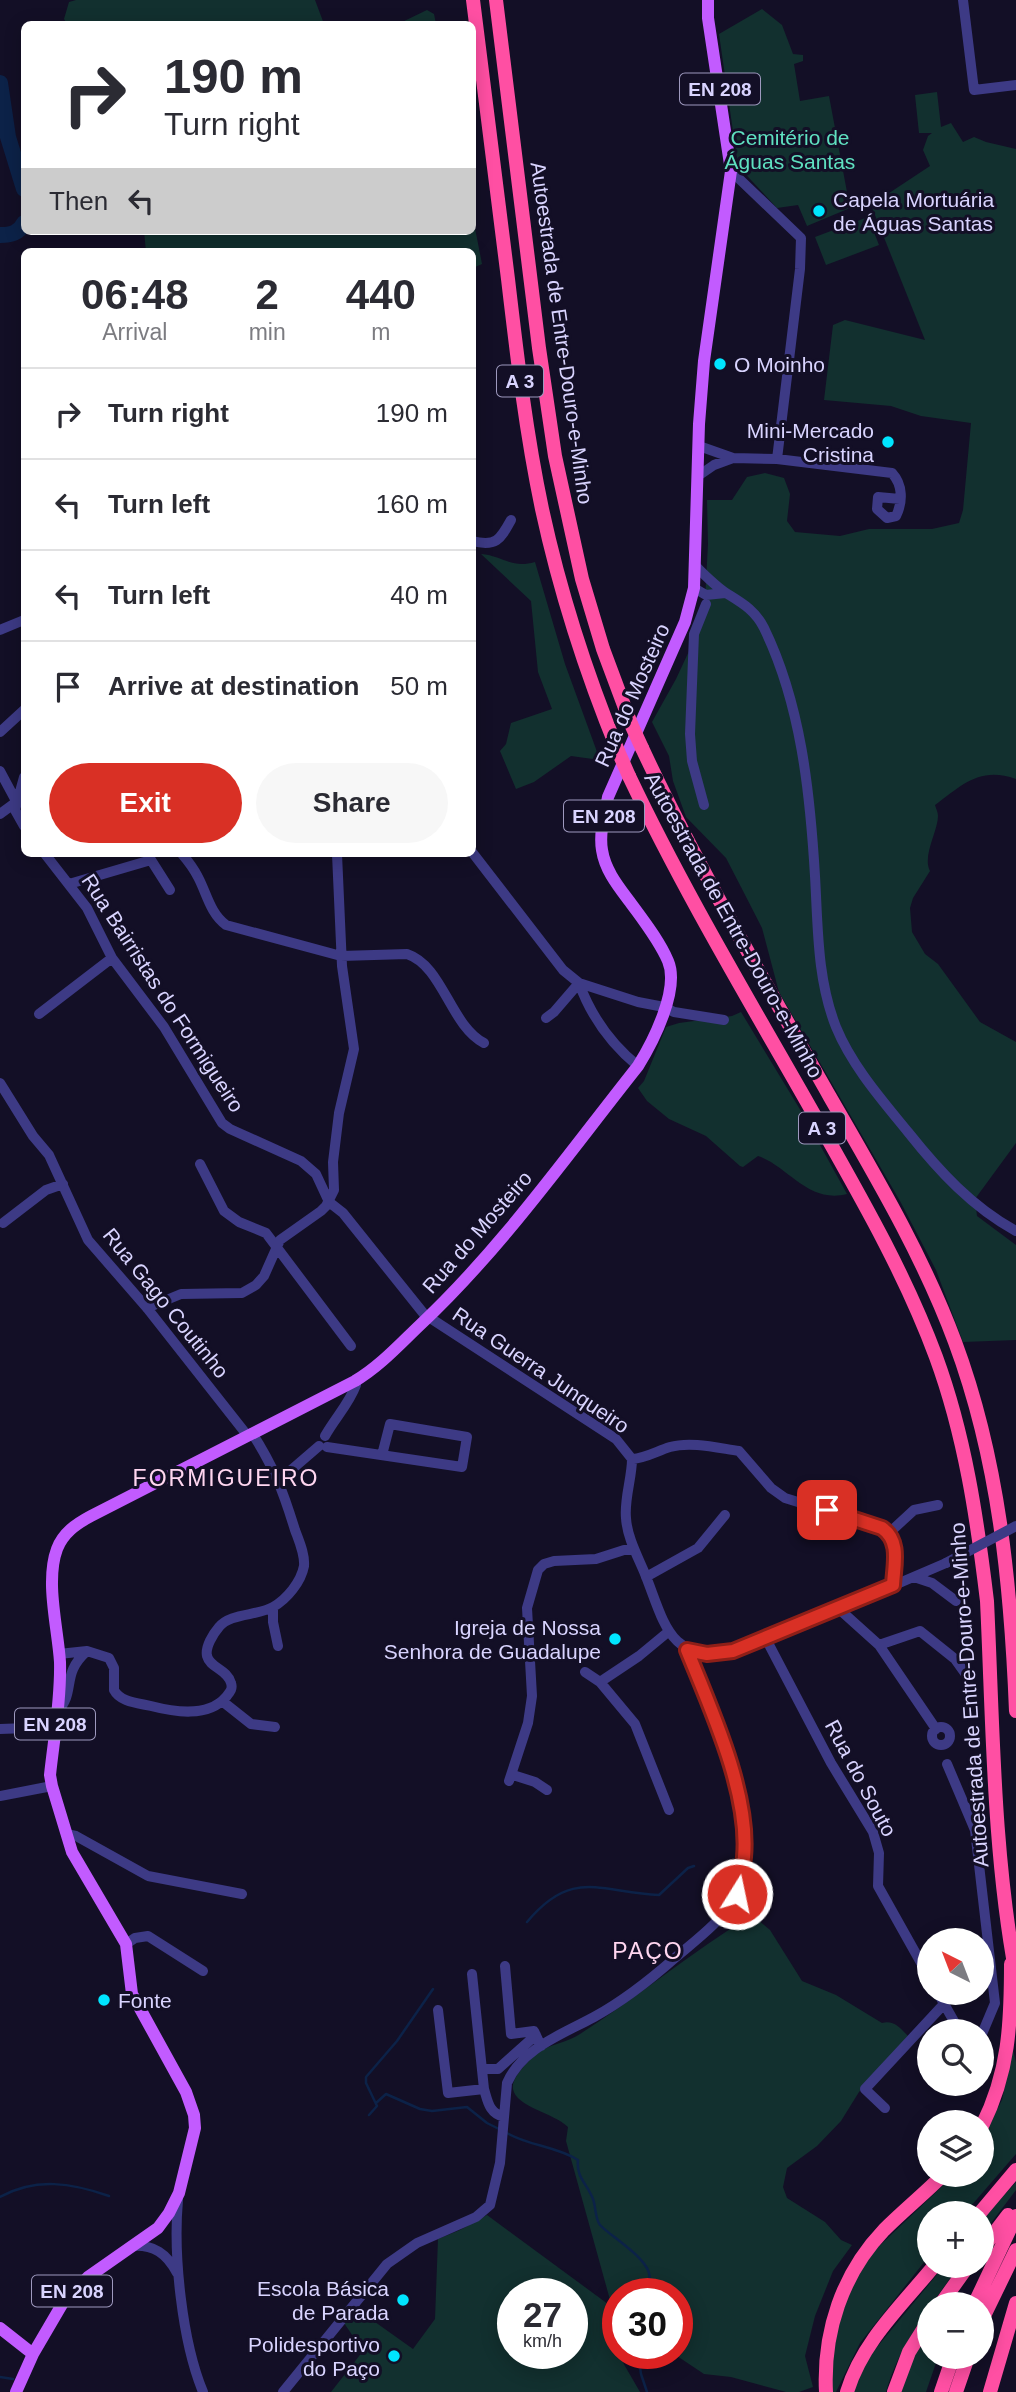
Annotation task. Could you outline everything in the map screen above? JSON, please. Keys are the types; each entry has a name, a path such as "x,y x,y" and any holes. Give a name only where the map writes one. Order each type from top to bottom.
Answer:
{"highway":[{"name":"Autoestrada de Entre-Douro-e-Minho","path":"473,0 476,21"},
{"name":"Autoestrada de Entre-Douro-e-Minho","path":"496,0 537,336 555,456 586,591 609,667 631,724 674,816 716,896 903,1226 955,1342 977,1411 994,1482 1004,1552 1016,1711"},
{"name":"Autoestrada de Entre-Douro-e-Minho","path":"476,24 517,354 535,473 566,603 598,701 629,776 693,901 886,1244 927,1332 963,1444 974,1497 984,1574 1001,1856 1016,1975"},
{"path":"989,2110 997,2092 1009,2035 1011,1946"},
{"path":"990,2201 1016,2170"},
{"path":"826,2392 826,2362 831,2327 850,2276 883,2231 930,2187"},
{"path":"994,2234 1016,2206"},
{"path":"980,2292 1016,2216"},
{"path":"994,2295 1016,2250"},
{"path":"847,2392 855,2371 874,2338 924,2278"},
{"path":"990,2392 1016,2303"},
{"path":"894,2392 909,2352 917,2339"},
{"path":"941,2392 949,2369"},
{"path":"956,2392 964,2369"}],"main road":[{"name":"Rua do Mosteiro","path":"337,1391 375,1367 429,1317 494,1249 638,1066 653,1042 664,1007 670,984 668,962 648,926 612,877 602,851 602,827 608,797 685,622 694,588 704,361 732,171 708,18 708,0"},
{"name":"EN 208","path":"16,2392 33,2354 64,2301 88,2277 158,2228 174,2205 195,2128 194,2115 186,2092 132,1994 126,1944 78,1864 52,1786 50,1775 59,1654 53,1565 57,1550 74,1526 91,1516 337,1391"},
{"path":"0,2328 33,2354"}],"street":[{"path":"963,0 974,90 1016,85"},
{"path":"732,171 799,235 802,252 777,459"},
{"path":"699,446 733,458 777,459 892,473 900,485 900,499"},
{"path":"698,477 714,465 733,458"},
{"path":"476,542 486,544 496,541 511,520"},
{"path":"695,565 722,590 744,603 763,627 780,667 805,768 821,976 836,1026 855,1062 932,1162 987,1213 1016,1231"},
{"path":"694,588 706,595 722,590"},
{"path":"685,622 722,590"},
{"path":"704,805 692,761 690,734 694,634 706,604"},
{"path":"0,630 21,621"},
{"path":"0,732 21,713"},
{"path":"0,771 20,800 18,817 21,822"},
{"path":"0,814 20,800"},
{"name":"Rua Bairristas do Formigueiro","path":"47,857 87,908 112,958 164,1027 222,1123 301,1161 316,1174 329,1202 343,1213 429,1317"},
{"path":"184,857 198,876 211,906 226,925 341,956 407,954 416,957 424,963 477,1040 484,1043"},
{"path":"147,1308 181,1294 242,1293 249,1290 264,1276 276,1246 285,1236 321,1211 329,1202 334,1190 333,1162 341,1103 354,1049 341,956 337,857"},
{"path":"476,857 563,970 579,983 674,1012 724,1020"},
{"path":"69,884 151,860 170,890"},
{"path":"39,1014 112,958"},
{"path":"546,1018 579,983"},
{"path":"579,983 585,1001 602,1028 621,1052 638,1066"},
{"name":"Rua Gago Coutinho","path":"0,1083 33,1136 49,1155 88,1240 249,1434 281,1483 304,1564 292,1590 274,1607"},
{"path":"200,1164 225,1211 239,1222 266,1233 351,1346"},
{"path":"2,1223 46,1190 63,1184"},
{"name":"Rua Guerra Junqueiro","path":"429,1317 616,1439 632,1459 626,1517 634,1550 668,1632 687,1650"},
{"path":"281,1483 290,1471 330,1442 325,1436 332,1422 351,1400 355,1381"},
{"path":"337,1391 341,1412"},
{"path":"323,1447 462,1467 467,1437 390,1424 382,1455"},
{"path":"632,1459 686,1445 739,1451 771,1488 785,1497 882,1528 889,1533 894,1542 893,1585"},
{"path":"889,1533 914,1510 938,1505"},
{"path":"646,1577 698,1548 725,1515"},
{"path":"283,2392 387,2264 417,2243 476,2217 491,2204 500,2163 507,2083 512,2071 522,2060 541,2046 624,2001 714,1923 737,1894 744,1856 743,1817 738,1789 687,1650 719,1654 733,1651 946,1563 1016,1525"},
{"path":"547,1790 535,1783 511,1778 528,1723 532,1696 527,1608 538,1570 544,1564 596,1559 624,1550 634,1550"},
{"path":"914,1577 932,1584 956,1601"},
{"path":"59,1654 87,1651 110,1658 114,1668 114,1689 122,1699 183,1712 200,1710 222,1701 232,1688 226,1672 209,1660 207,1655 210,1641 224,1622 274,1607 273,1622 278,1646"},
{"path":"839,1609 879,1645 936,1729"},
{"path":"879,1645 920,1631 948,1653 965,1673"},
{"path":"600,1682 639,1656 668,1632"},
{"name":"Rua do Souto","path":"765,1637 831,1763 873,1832 879,1853 878,1886 917,1956"},
{"path":"56,1713 66,1703 72,1669 87,1651"},
{"path":"585,1672 600,1682 635,1724 669,1810"},
{"path":"222,1701 251,1724 275,1727"},
{"path":"0,1729 55,1727"},
{"path":"947,1764 975,1830 995,2003 988,2019"},
{"path":"0,1797 52,1786"},
{"path":"66,1834 76,1836 148,1875 242,1894"},
{"path":"126,1944 135,1938 148,1937 203,1971"},
{"path":"505,1966 511,2034 534,2031 541,2046"},
{"path":"472,1974 484,2088 488,2106 504,2121"},
{"path":"886,2108 865,2089 942,2006"},
{"path":"438,2010 448,2094 484,2088"},
{"path":"482,2069 498,2069 536,2035"},
{"path":"178,2193 179,2277 191,2354 203,2392"},
{"path":"158,2228 166,2232 177,2246"},
{"path":"131,2246 148,2246 159,2251 168,2258 179,2277"}],"green space":[{"path":"315,0 323,21 65,21 69,2"},
{"name":"Cemitério de Águas Santas","path":"762,9 782,25 793,54 803,55 803,61 794,64 800,101 829,96 850,208 807,226 798,205 777,208 738,166 719,34"},
{"path":"427,10 434,14 435,21 404,21"},
{"path":"937,92 941,127 951,123 963,142 974,137 1016,149 1016,779 982,776 963,785 935,805 938,816 929,851 930,871 913,898 910,908 912,932 925,954 938,964 980,1022 1016,1042 1016,1143 975,1199 977,1216 1016,1245 1016,1340 963,1342 936,1270 900,1201 779,992 762,928 726,858 686,817 673,781 669,756 652,722 704,619 708,544 707,500 732,500 747,477 765,473 784,478 790,494 787,521 795,532 840,536 869,529 932,529 959,523 963,510 971,423 921,416 891,406 824,400 833,325 845,320 925,340 871,205 930,166 923,150 928,136 932,133 919,133 915,95"},
{"path":"868,217 879,245 826,265 815,237"},
{"path":"476,233 482,264 476,267 476,248 146,248 144,235"},
{"path":"481,554 513,563 535,562 565,664 600,760 571,756 534,782 516,789 500,751 506,744 511,723 552,709 538,672 531,601"},
{"path":"741,1012 847,1194 821,1194 758,1156 743,1167 740,1166 706,1136 669,1119 647,1101 638,1088 644,1081 666,1027 732,1016"},
{"path":"752,1915 770,1930 802,1981 836,1995 882,2023 893,2024 908,2036 859,2092 841,2121 817,2146 787,2168 783,2187 787,2198 825,2222 841,2240 852,2245 833,2271 815,2316 805,2356 813,2387 799,2392 786,2392 731,2377 704,2374 693,2367 693,2278 604,2278 566,2141 568,2127 521,2101 513,2089 515,2079 536,2054 580,2034"},
{"path":"1013,2050 1016,2062 1016,2154 994,2179 994,2116 1002,2100"},
{"path":"1016,2182 1016,2190 994,2219 994,2207"},
{"path":"941,2187 987,2187 975,2201 927,2201"},
{"path":"917,2210 917,2271 860,2343 836,2392 832,2392 832,2348 841,2310 857,2276 873,2252"},
{"path":"487,2215 573,2278 497,2278 497,2369 588,2369 588,2289 602,2300 602,2369 627,2369 640,2392 331,2392 363,2351 345,2321 352,2323 361,2312 413,2349 435,2319 438,2239"},
{"path":"934,2278 950,2278 941,2292 923,2292"},
{"path":"917,2299 917,2327 899,2357 886,2392 853,2392 868,2358"},
{"path":"917,2350 917,2369 934,2369 926,2392 900,2392"}],"waterway":[{"path":"0,83 8,137 21,179"},
{"path":"0,235 14,233 21,228"},
{"path":"527,1922 543,1905 573,1889 603,1888 659,1895 688,1868 694,1866"},
{"path":"369,2115 377,2106 366,2083 366,2077 397,2041 433,1989"},
{"path":"376,2103 386,2094 420,2109 432,2111 467,2107 501,2130"},
{"path":"507,2133 578,2160 580,2176 591,2193 598,2222 639,2258 649,2273 649,2278"},
{"path":"0,2197 41,2184 68,2185 109,2196"},
{"path":"640,2369 647,2392"},
{"path":"0,2377 13,2379"}],"place":[{"name":"Capela Mortuária de Águas Santas","path":"819,211"},
{"name":"O Moinho","path":"720,364"},
{"name":"Mini-Mercado Cristina","path":"888,442"},
{"name":"Igreja de Nossa Senhora de Guadalupe","path":"615,1639"},
{"name":"Fonte","path":"104,2000"},
{"name":"Escola Básica de Parada","path":"403,2300"},
{"name":"Polidesportivo do Paço","path":"394,2356"}],"district":[{"name":"FORMIGUEIRO","path":"226,1478"},
{"name":"PAÇO","path":"648,1951"}],"route":[{"path":"737,1894 744,1856 743,1817 738,1789 687,1650 707,1654 733,1651 893,1585 892,1536 882,1528 827,1510"}]}
